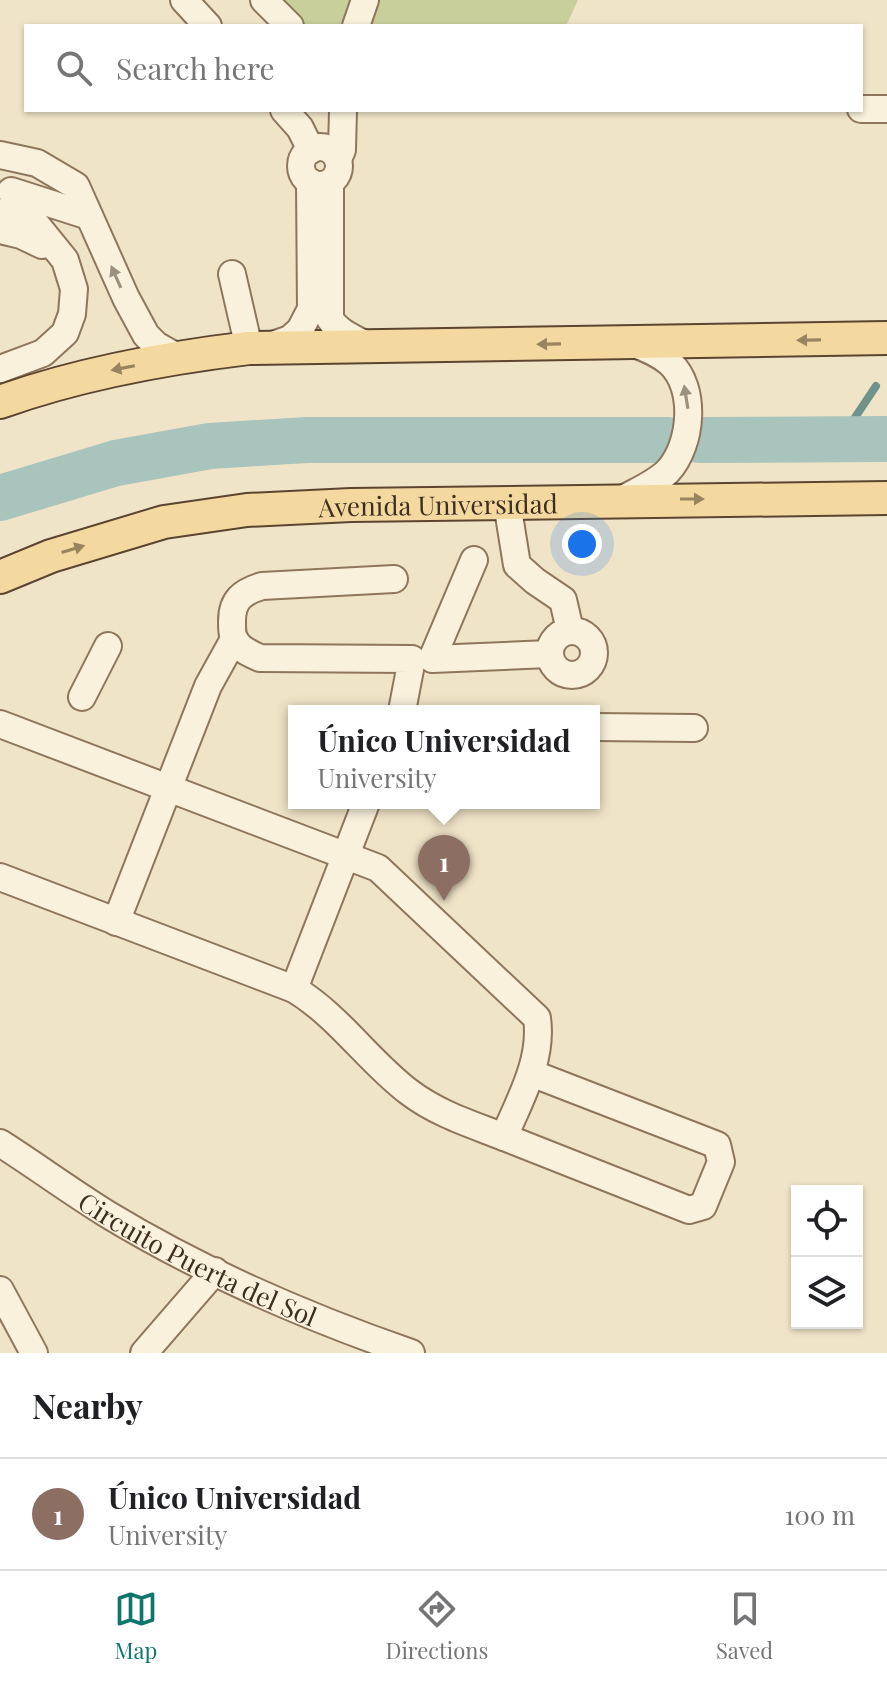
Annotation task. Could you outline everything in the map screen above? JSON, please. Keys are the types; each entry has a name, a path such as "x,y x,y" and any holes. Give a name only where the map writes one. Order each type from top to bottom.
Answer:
{"main road":[{"path":"0,402 74,378 179,358 256,348 887,338"},
{"name":"Avenida Universidad","path":"0,577 51,556 164,522 247,510 351,505 887,498"}],"street":[{"path":"184,0 206,24"},
{"path":"264,0 288,24"},
{"path":"357,24 365,0"},
{"path":"863,109 887,109"},
{"path":"232,274 256,348 290,339 300,330 311,309 326,175 332,151 321,147 311,150 300,128 286,112"},
{"path":"343,112 342,150 326,175 330,319 335,327 371,347"},
{"path":"0,369 43,353 65,333 72,314 74,289 65,260 38,242 6,191 47,184 72,198 89,216 146,335 156,345 179,358"},
{"path":"621,500 670,470 687,430 688,405 683,382 672,365 654,352 632,343"},
{"path":"507,503 509,531 517,565 563,600 570,630"},
{"path":"474,560 432,659 549,654"},
{"path":"116,922 208,686 234,639 233,609 237,598 248,590 262,586 394,579"},
{"path":"570,630 579,631 592,643 593,660 582,673 564,674 551,663 549,654 554,638 570,630"},
{"path":"234,639 245,652 260,658 412,659 409,705"},
{"path":"82,697 108,646"},
{"path":"0,724 378,868 537,1018 539,1046 504,1137"},
{"path":"600,727 694,728"},
{"path":"294,989 364,809"},
{"path":"0,877 294,989 313,1001 407,1090 436,1110 689,1210 703,1206 721,1162 717,1145 531,1073"},
{"name":"Circuito Puerta del Sol","path":"0,1143 107,1214 215,1271 319,1318 409,1353"},
{"path":"144,1353 215,1271"},
{"path":"0,1290 34,1353"}],"green space":[{"path":"261,0 578,0 567,24 273,24"}],"waterway":[{"path":"840,440 876,386"},
{"path":"699,440 887,439"},
{"path":"0,498 116,463 210,446 307,440 668,440"}],"place":[{"name":"Único Universidad","path":"444,901"}]}
